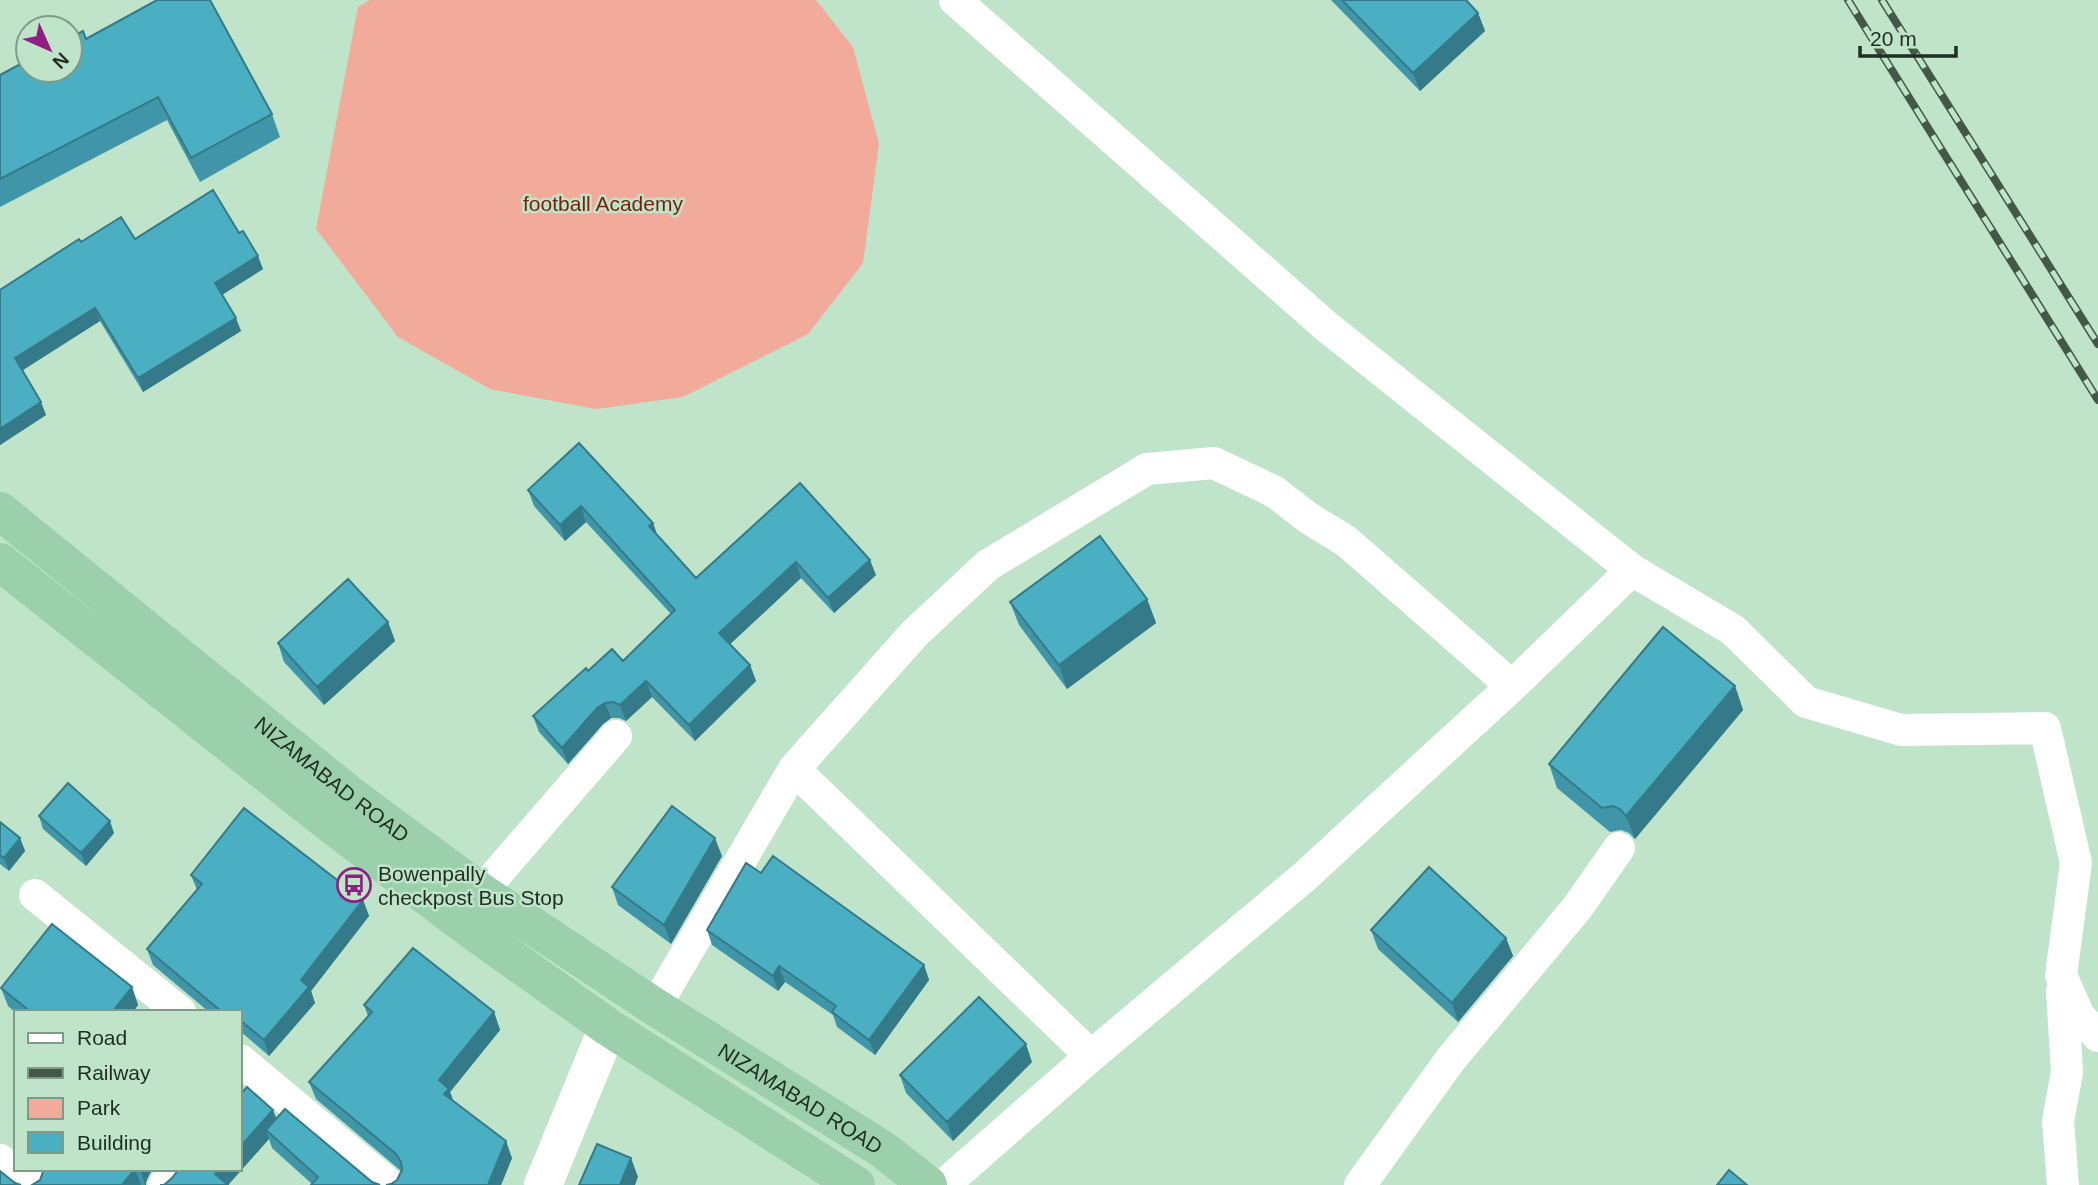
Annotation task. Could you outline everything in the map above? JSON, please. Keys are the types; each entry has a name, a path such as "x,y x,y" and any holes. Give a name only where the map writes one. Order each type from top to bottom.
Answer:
{"highway":[{"name":"NIZAMABAD ROAD","path":"0,511 350,795 481,892 655,1007 882,1149 928,1185"},
{"name":"NIZAMABAD ROAD","path":"0,562 332,825 608,1027 856,1185"}],"street":[{"path":"955,0 1327,327 1632,570 1733,630 1806,702 1900,730 2045,728 2076,863 2061,975 2067,1072 2058,1121 2063,1185"},
{"path":"655,1007 794,769 915,633 988,565 1147,469 1214,463 1275,492 1307,517 1346,541 1511,686"},
{"path":"944,1185 1091,1056 1304,877 1632,570"},
{"path":"481,892 616,736"},
{"path":"794,769 1091,1056"},
{"path":"1360,1185 1451,1059 1577,908 1619,848"},
{"path":"35,895 178,1010"},
{"path":"2061,975 2079,1016 2098,1036"},
{"path":"543,1185 608,1027"},
{"path":"244,1073 390,1185"},
{"path":"0,1160 14,1171"},
{"path":"14,1171 32,1185"}],"green space":[{"name":"football Academy","path":"370,0 816,0 853,47 879,144 863,263 808,334 683,397 596,409 490,389 398,337 316,229 358,7"}],"building":[{"path":"157,0 210,0 272,114 191,158 158,97 0,179 0,75 14,68 14,84 84,84 84,34 86,39"},
{"path":"1342,0 1466,0 1478,13 1413,73"},
{"path":"213,190 239,233 243,231 258,256 215,283 236,318 138,378 95,308 15,358 41,402 0,429 0,290 79,239 81,242 121,217 135,239"},
{"path":"579,443 653,523 649,526 696,578 800,483 870,560 828,598 796,562 719,633 750,665 689,725 646,681 620,705 605,703 597,708 562,748 533,716 586,668 588,671 612,649 623,661 675,610 581,506 560,525 528,490"},
{"path":"1100,536 1147,599 1059,665 1010,602"},
{"path":"348,579 388,622 317,687 278,643"},
{"path":"1663,627 1735,686 1626,816 1613,806 1602,808 1549,764"},
{"path":"68,783 110,821 81,853 39,816"},
{"path":"672,806 715,838 664,925 612,887"},
{"path":"244,808 363,900 301,980 309,987 264,1040 242,1022 242,1010 220,1010 147,949 202,884 191,875"},
{"path":"0,822 20,838 4,858 0,855"},
{"path":"773,856 924,965 869,1040 832,1012 836,1006 779,966 773,976 707,930 746,863 761,873"},
{"path":"1429,867 1506,938 1452,1003 1371,930"},
{"path":"52,924 132,987 114,1010 28,1010 1,988"},
{"path":"413,948 494,1012 439,1080 449,1089 444,1094 506,1141 488,1185 386,1185 397,1180 402,1170 396,1154 309,1082 372,1012 364,1005"},
{"path":"979,997 1026,1044 947,1122 900,1075"},
{"path":"247,1087 273,1110 242,1145 242,1093"},
{"path":"285,1109 372,1182 380,1185 311,1185 318,1177 266,1130"},
{"path":"597,1144 631,1158 620,1185 579,1185"},
{"path":"1729,1170 1747,1185 1717,1185"},
{"path":"0,1171 15,1183 21,1185 0,1185"},
{"path":"43,1171 133,1171 122,1185 32,1185 40,1180"},
{"path":"177,1171 218,1171 215,1174 228,1185 164,1185"}],"railway":[{"path":"1848,0 2098,400"},
{"path":"1882,0 2098,344"}],"place":[{"name":"Bowenpally checkpost Bus Stop","path":"354,885"}]}
